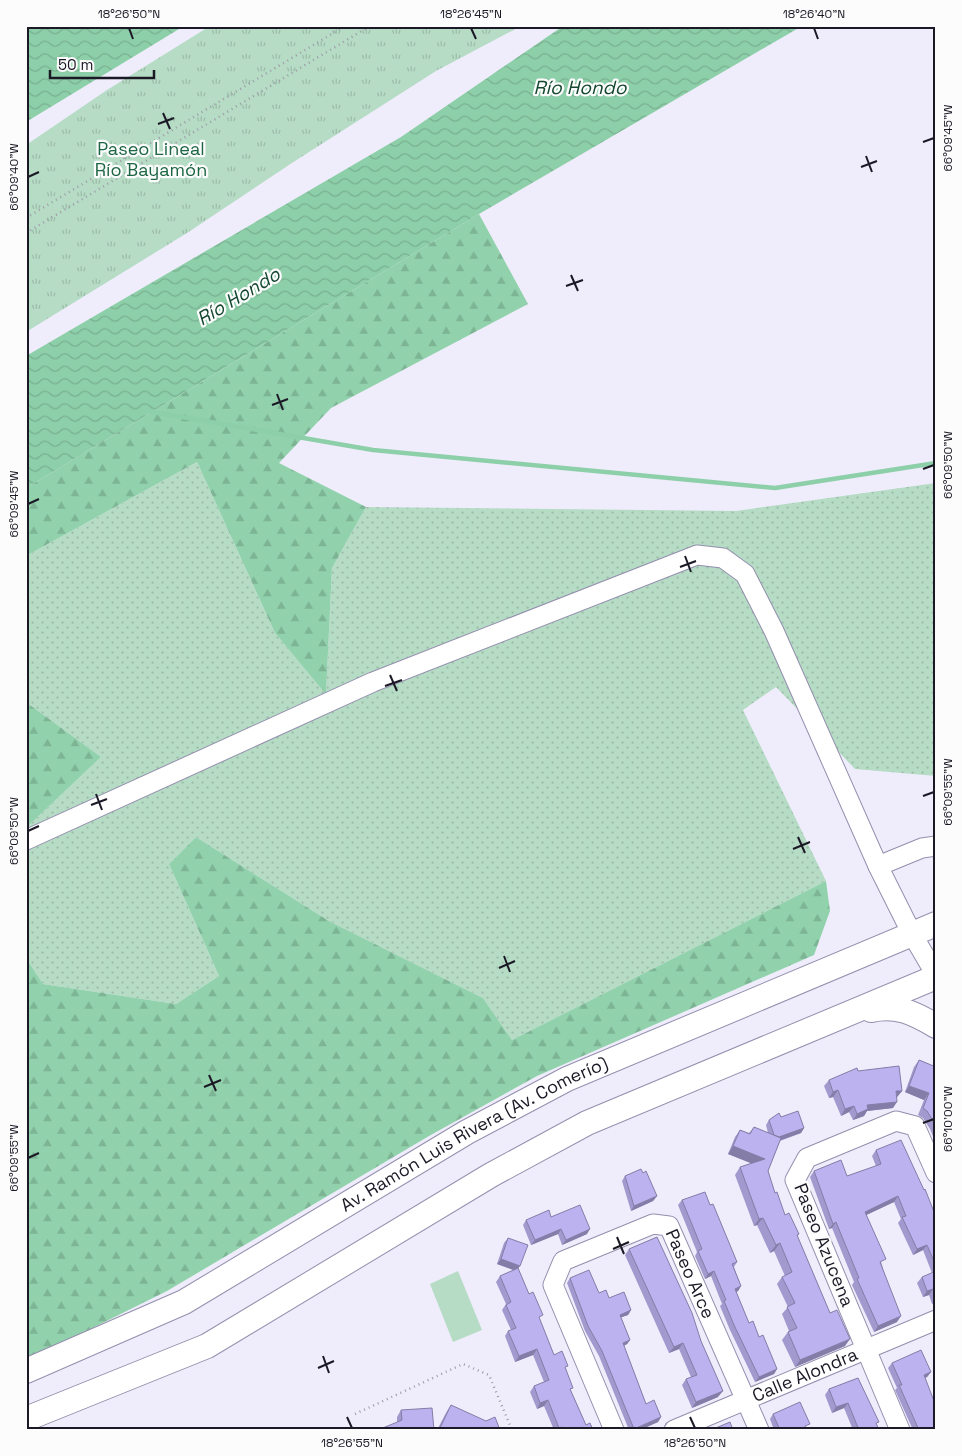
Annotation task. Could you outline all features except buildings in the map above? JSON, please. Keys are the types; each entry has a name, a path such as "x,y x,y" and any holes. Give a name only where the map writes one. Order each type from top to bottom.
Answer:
{"main road":[{"name":"Av. Ramón Luis Rivera (Av. Comerío)","path":"26,1371 184,1302 467,1132 567,1078 936,924"},
{"path":"26,1419 207,1346 491,1175 588,1123 936,976"},
{"path":"840,1017 885,1007 915,1014 936,1026"}],"street":[{"path":"26,840 373,682 697,555 723,558 746,574 774,631 878,866 912,934 936,976"},
{"path":"878,866 922,848 936,846"},
{"name":"Paseo Azucena","path":"866,1350 795,1180 807,1158 896,1121 916,1126 936,1173"},
{"name":"Paseo Arce","path":"614,1430 553,1284 563,1261 653,1224 669,1226 746,1400"},
{"name":"Calle Alondra","path":"674,1430 936,1320"},
{"path":"866,1350 900,1430"},
{"path":"746,1400 759,1430"}],"path":[{"path":"26,218 345,26"},
{"path":"26,233 370,26"},
{"path":"355,1414 464,1364 489,1375 512,1430"}],"green space":[{"name":"Paseo Lineal Río Bayamón","path":"210,26 521,26 436,71 187,233 26,332 26,145 107,90"},
{"path":"479,214 528,304 331,408 279,463 366,507 332,568 326,694 275,633 197,462 26,556 26,488"},
{"path":"197,462 275,633 326,693 332,568 366,507 736,511 936,483 936,776 855,769 776,687 743,710 826,881 512,1040 483,998 329,921 196,837 169,864 219,976 176,1004 43,984 26,958 26,828 101,757 26,702 26,556"},
{"path":"26,702 101,757 26,828"},
{"path":"196,837 329,921 483,998 512,1040 826,881 830,911 814,955 537,1076 429,1136 167,1291 26,1361 26,958 43,984 176,1004 219,976 169,864"},
{"path":"458,1271 482,1330 453,1342 430,1284"}],"water":[{"path":"26,26 184,26 26,122"},
{"name":"Río Hondo","path":"563,26 802,26 479,214 26,488 26,356 401,137"}],"waterway":[{"path":"147,411 373,450 775,488 936,463"}]}
